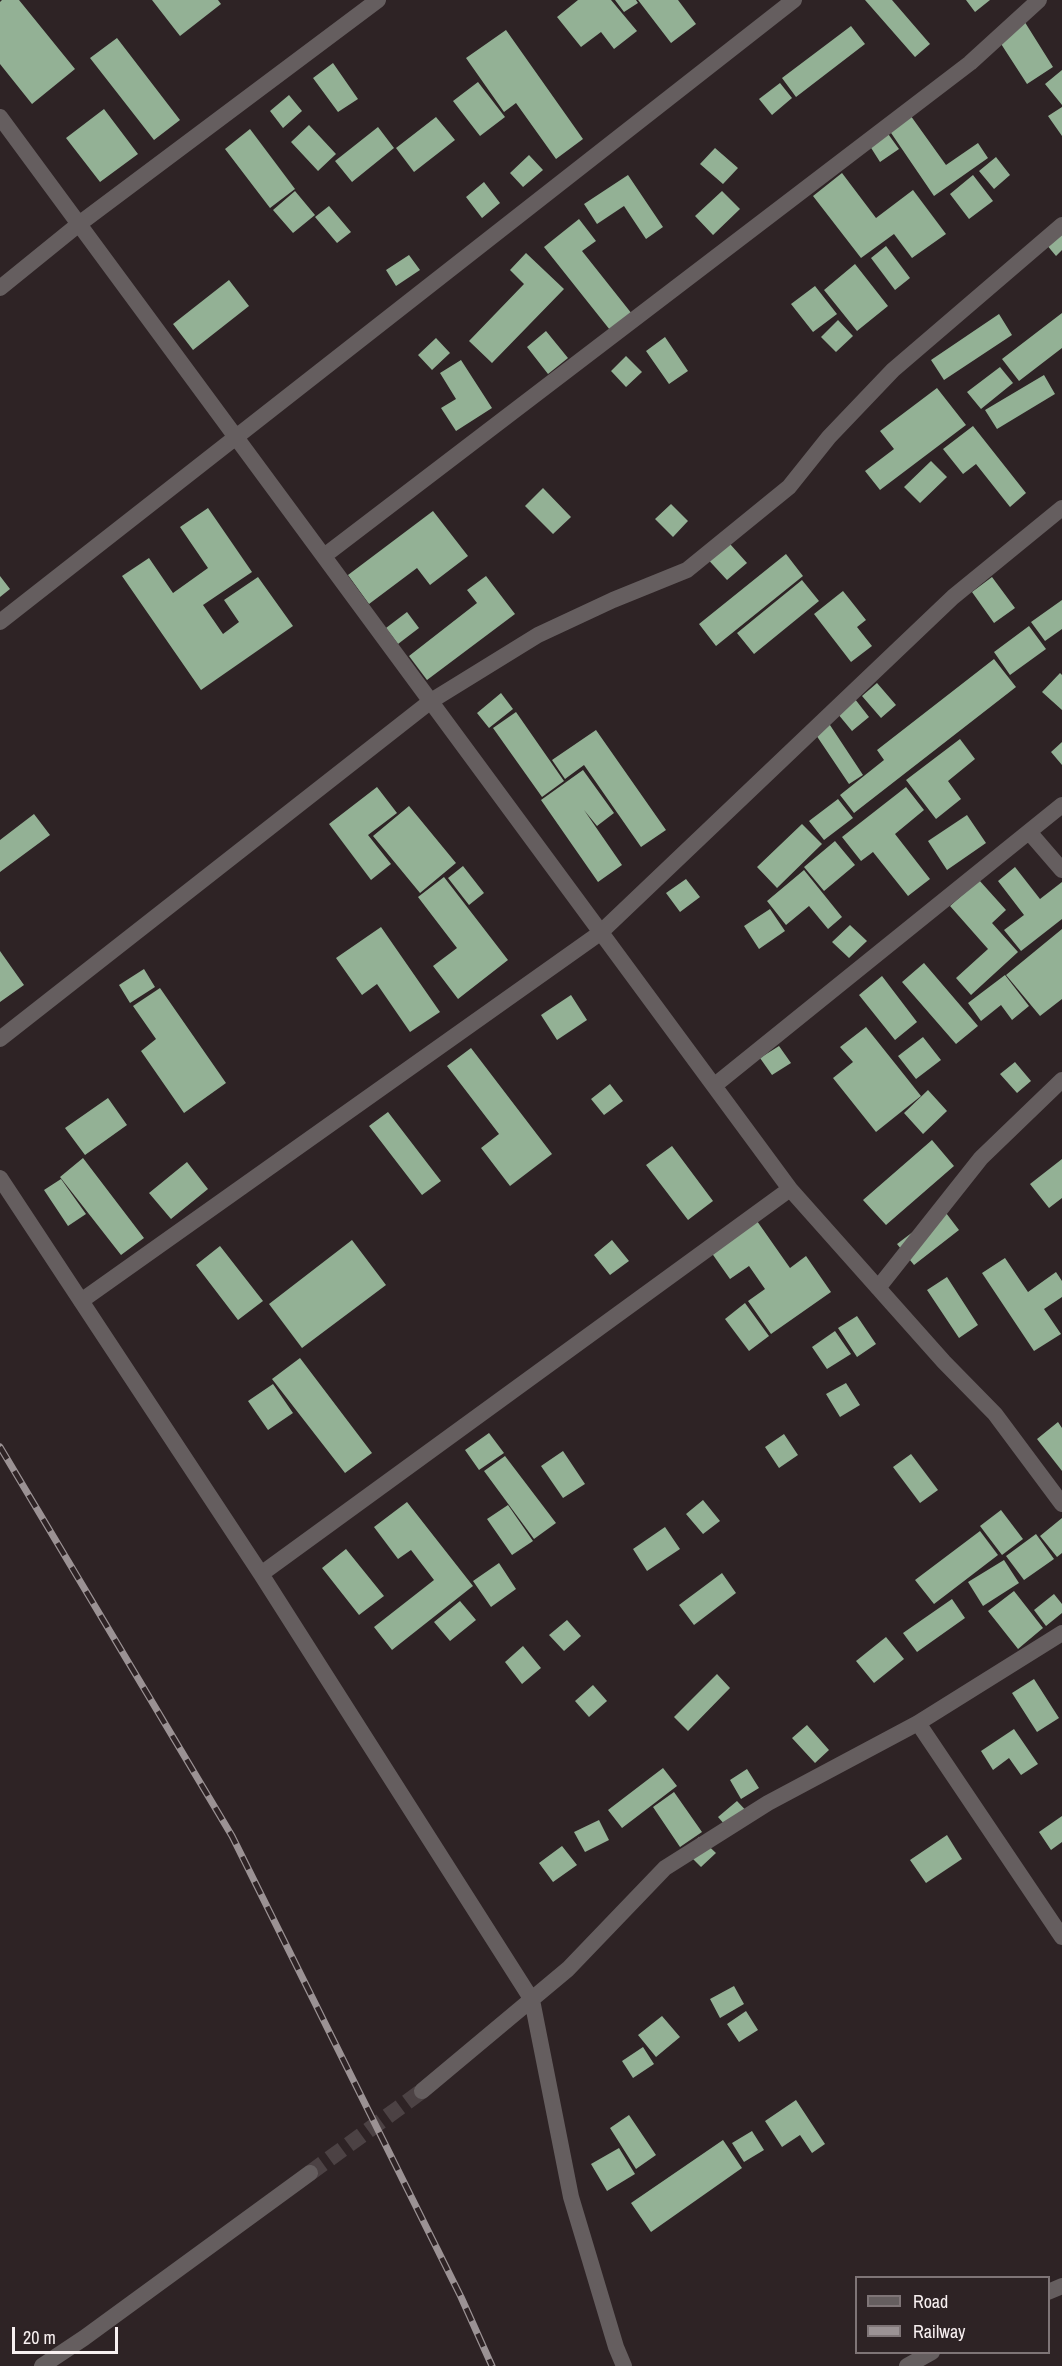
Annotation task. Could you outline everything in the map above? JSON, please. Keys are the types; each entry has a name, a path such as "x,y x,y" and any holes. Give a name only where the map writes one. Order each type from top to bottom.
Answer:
{"street":[{"path":"0,288 79,224 378,0"},
{"path":"324,556 970,63 1039,0"},
{"path":"0,622 237,438 783,3"},
{"path":"0,117 790,1189 944,1362 995,1413 1062,1504"},
{"path":"0,1039 431,701 538,634 687,570 789,487 829,437 892,370 1062,225"},
{"path":"81,1301 600,933 953,597 1062,508"},
{"path":"715,1085 1062,805"},
{"path":"1030,833 1062,870"},
{"path":"878,1288 981,1158 1062,1080"},
{"path":"0,1178 261,1574 532,2000 572,2197 616,2347 624,2366"},
{"path":"261,1574 790,1189"},
{"path":"422,2091 568,1969 665,1868 768,1803 918,1723 1062,1633"},
{"path":"918,1723 1062,1937"},
{"path":"42,2366 84,2338 310,2173"},
{"path":"907,2366 928,2354"}],"building":[{"path":"19,0 75,69 32,104 0,64 0,2"},
{"path":"152,0 218,0 221,4 180,36"},
{"path":"578,0 611,0 637,31 614,49 601,32 581,47 557,17"},
{"path":"615,0 636,0 638,3 624,12"},
{"path":"638,0 678,0 696,24 671,43"},
{"path":"865,0 892,0 930,44 915,57"},
{"path":"966,0 990,0 975,12"},
{"path":"1021,16 1053,67 1027,84 994,33"},
{"path":"851,26 865,44 796,97 782,78"},
{"path":"506,30 583,139 556,159 516,103 504,112 466,58"},
{"path":"117,38 180,120 154,140 90,58"},
{"path":"333,63 358,99 338,112 313,78"},
{"path":"1062,70 1062,105 1045,84"},
{"path":"478,82 505,117 480,136 453,101"},
{"path":"780,83 792,98 772,115 759,99"},
{"path":"289,95 302,111 283,128 270,111"},
{"path":"1062,107 1062,136 1048,116"},
{"path":"104,109 138,154 100,182 66,138"},
{"path":"908,112 946,165 978,143 988,158 934,196 887,127"},
{"path":"436,117 455,140 414,172 396,148"},
{"path":"309,125 336,154 318,171 291,142"},
{"path":"378,127 394,148 352,182 335,161"},
{"path":"250,129 295,189 270,208 225,149"},
{"path":"886,131 899,149 880,162 868,143"},
{"path":"715,148 738,168 723,184 700,164"},
{"path":"529,155 543,170 523,187 510,173"},
{"path":"996,157 1010,175 994,189 979,171"},
{"path":"842,173 876,218 913,190 946,234 912,258 894,234 861,258 813,196"},
{"path":"628,175 663,227 646,239 624,206 597,224 584,204"},
{"path":"973,175 993,201 969,219 950,194"},
{"path":"484,182 500,203 482,218 466,197"},
{"path":"295,191 315,215 293,233 273,210"},
{"path":"722,191 740,209 713,235 695,216"},
{"path":"329,206 351,232 337,243 315,217"},
{"path":"579,219 596,241 582,251 632,314 610,330 544,247"},
{"path":"1062,232 1062,250 1056,256 1041,238"},
{"path":"886,246 910,278 895,290 871,258"},
{"path":"526,253 564,289 492,363 469,341 524,284 510,270"},
{"path":"409,255 420,270 396,286 386,270"},
{"path":"855,264 888,306 857,331 824,290"},
{"path":"229,280 249,306 193,350 173,324"},
{"path":"815,286 837,314 813,332 791,304"},
{"path":"1062,313 1062,348 1019,381 1002,359"},
{"path":"999,314 1012,335 944,380 931,360"},
{"path":"838,320 853,336 836,352 821,337"},
{"path":"546,331 568,358 548,374 527,347"},
{"path":"665,337 688,371 669,384 646,351"},
{"path":"436,338 450,353 432,370 418,355"},
{"path":"626,356 642,372 626,387 611,371"},
{"path":"461,360 492,408 456,431 441,408 456,399 440,373"},
{"path":"1000,367 1013,383 981,409 967,392"},
{"path":"1044,375 1055,394 997,429 985,410"},
{"path":"937,388 966,425 880,490 865,471 894,449 880,431"},
{"path":"973,426 1026,493 1010,507 976,464 963,474 943,449"},
{"path":"931,461 947,477 920,503 904,487"},
{"path":"543,488 571,517 553,534 525,506"},
{"path":"671,504 688,521 673,537 655,519"},
{"path":"208,508 252,572 203,605 223,634 239,622 224,600 258,577 293,626 201,690 122,576 149,558 173,593 208,568 180,527"},
{"path":"433,511 468,556 430,585 417,568 369,604 348,575"},
{"path":"722,535 747,563 727,580 702,553"},
{"path":"786,554 803,576 716,646 699,624"},
{"path":"0,576 10,589 0,597"},
{"path":"486,576 515,614 427,680 409,656 477,603 467,590"},
{"path":"992,577 1015,608 994,623 972,592"},
{"path":"802,580 819,601 754,654 737,633"},
{"path":"843,591 866,620 857,627 872,646 851,662 814,614"},
{"path":"1062,600 1062,629 1045,641 1031,622"},
{"path":"407,612 419,628 398,644 386,628"},
{"path":"1029,626 1046,649 1010,675 994,652"},
{"path":"994,659 1016,687 854,813 840,795 884,760 877,750"},
{"path":"1060,673 1062,675 1062,710 1042,692"},
{"path":"877,683 896,705 881,718 862,696"},
{"path":"501,693 513,709 489,728 477,713"},
{"path":"851,694 869,717 852,731 833,708"},
{"path":"516,712 564,781 542,797 493,728"},
{"path":"824,716 863,775 849,784 810,726"},
{"path":"596,730 666,830 641,847 584,765 565,779 552,760"},
{"path":"960,739 975,759 948,781 961,799 936,819 906,780"},
{"path":"1062,742 1062,765 1051,752"},
{"path":"583,770 614,813 597,826 584,810 622,865 598,882 541,800"},
{"path":"377,787 397,813 368,835 391,864 371,880 329,824"},
{"path":"906,787 924,810 895,834 930,879 908,896 873,852 861,861 842,837"},
{"path":"838,799 853,818 824,840 809,821"},
{"path":"409,806 456,863 420,893 373,836"},
{"path":"34,814 50,835 0,872 0,840"},
{"path":"967,815 986,843 947,870 928,841"},
{"path":"802,824 822,844 777,888 757,867"},
{"path":"835,841 855,865 824,891 804,867"},
{"path":"463,866 484,893 469,905 448,878"},
{"path":"1015,867 1040,899 1062,882 1062,919 1021,951 1004,930 1024,915 998,881"},
{"path":"804,870 842,917 828,929 809,906 786,925 767,901"},
{"path":"444,877 508,960 458,999 433,966 457,948 418,897"},
{"path":"686,879 700,897 680,912 666,893"},
{"path":"979,880 1006,910 992,923 1018,952 971,995 956,978 988,949 950,906"},
{"path":"770,909 785,931 759,949 744,926"},
{"path":"850,925 867,941 849,958 832,942"},
{"path":"381,927 440,1012 410,1032 377,984 362,995 336,958"},
{"path":"1062,929 1062,999 1040,1016 1006,975"},
{"path":"0,951 24,985 0,1002"},
{"path":"924,963 978,1026 956,1044 902,982"},
{"path":"144,969 155,987 130,1003 119,985"},
{"path":"1005,975 1029,1006 1012,1020 1001,1005 981,1021 968,1003"},
{"path":"882,976 917,1022 895,1040 859,995"},
{"path":"160,988 226,1083 184,1113 141,1051 156,1039 133,1006"},
{"path":"571,995 587,1020 557,1040 541,1015"},
{"path":"866,1027 921,1096 876,1132 833,1078 853,1062 840,1047"},
{"path":"923,1037 941,1060 916,1079 898,1056"},
{"path":"779,1046 791,1063 772,1075 760,1058"},
{"path":"471,1048 552,1154 510,1186 481,1148 499,1134 447,1066"},
{"path":"1015,1062 1031,1081 1017,1093 1000,1074"},
{"path":"610,1084 623,1101 604,1115 591,1099"},
{"path":"928,1090 947,1111 923,1134 904,1113"},
{"path":"108,1098 127,1125 85,1155 65,1128"},
{"path":"388,1112 441,1181 422,1195 369,1126"},
{"path":"932,1140 954,1166 886,1225 863,1200"},
{"path":"672,1146 713,1201 688,1220 646,1165"},
{"path":"83,1158 144,1238 121,1255 60,1177"},
{"path":"1062,1159 1062,1198 1049,1208 1030,1184"},
{"path":"187,1162 208,1189 171,1219 149,1193"},
{"path":"61,1179 86,1214 68,1226 44,1190"},
{"path":"943,1209 959,1230 914,1265 897,1244"},
{"path":"757,1221 790,1268 806,1256 831,1292 771,1334 748,1301 765,1289 749,1266 730,1279 711,1252"},
{"path":"352,1240 386,1285 302,1348 269,1304"},
{"path":"612,1240 629,1261 610,1275 594,1255"},
{"path":"220,1246 263,1301 238,1320 196,1265"},
{"path":"1005,1258 1028,1292 1056,1272 1062,1281 1062,1297 1044,1309 1061,1334 1034,1351 982,1273"},
{"path":"947,1277 978,1325 959,1338 927,1290"},
{"path":"745,1303 769,1336 749,1351 725,1319"},
{"path":"857,1316 876,1344 857,1357 838,1328"},
{"path":"835,1331 851,1354 827,1369 812,1347"},
{"path":"300,1358 372,1453 345,1473 272,1379"},
{"path":"846,1383 860,1405 840,1417 826,1394"},
{"path":"273,1384 293,1413 268,1430 248,1401"},
{"path":"1058,1422 1062,1428 1062,1471 1037,1439"},
{"path":"489,1433 504,1453 479,1470 465,1450"},
{"path":"784,1434 798,1455 779,1468 765,1447"},
{"path":"563,1451 585,1484 563,1498 541,1466"},
{"path":"911,1454 938,1490 920,1503 893,1467"},
{"path":"505,1456 556,1523 534,1539 484,1471"},
{"path":"703,1500 720,1521 703,1534 686,1514"},
{"path":"407,1502 473,1586 392,1650 374,1627 434,1580 411,1550 398,1559 374,1527"},
{"path":"508,1505 533,1541 512,1555 487,1519"},
{"path":"1001,1510 1023,1539 1002,1555 980,1526"},
{"path":"1062,1518 1062,1553 1057,1557 1040,1536"},
{"path":"665,1527 680,1549 647,1571 633,1549"},
{"path":"980,1531 998,1555 934,1604 915,1580"},
{"path":"1036,1534 1054,1559 1024,1580 1006,1556"},
{"path":"346,1549 384,1596 359,1615 322,1568"},
{"path":"1004,1560 1019,1583 983,1606 968,1582"},
{"path":"499,1563 516,1589 491,1607 473,1581"},
{"path":"722,1573 736,1593 694,1625 679,1605"},
{"path":"1014,1591 1043,1628 1018,1649 988,1611"},
{"path":"1054,1594 1062,1604 1062,1613 1046,1626 1034,1610"},
{"path":"952,1599 965,1618 917,1652 903,1633"},
{"path":"460,1601 476,1620 450,1641 434,1622"},
{"path":"567,1620 581,1636 564,1651 549,1635"},
{"path":"886,1637 904,1659 874,1683 856,1661"},
{"path":"523,1646 541,1668 522,1684 505,1662"},
{"path":"717,1674 730,1688 688,1731 674,1717"},
{"path":"1034,1679 1059,1718 1037,1732 1012,1693"},
{"path":"593,1685 607,1701 589,1717 575,1701"},
{"path":"807,1725 829,1750 815,1763 792,1738"},
{"path":"1014,1729 1038,1764 1021,1775 1009,1758 993,1770 981,1751"},
{"path":"663,1768 677,1786 622,1828 608,1810"},
{"path":"747,1769 759,1788 741,1799 730,1780"},
{"path":"674,1792 702,1832 680,1847 653,1807"},
{"path":"737,1801 752,1817 733,1834 718,1817"},
{"path":"1062,1816 1062,1842 1051,1850 1039,1832"},
{"path":"599,1820 609,1840 585,1852 574,1832"},
{"path":"947,1835 962,1859 926,1883 910,1860"},
{"path":"699,1837 716,1853 701,1867 685,1851"},
{"path":"562,1846 577,1865 553,1882 539,1863"},
{"path":"734,1986 744,2004 720,2018 710,1999"},
{"path":"746,2011 758,2030 739,2042 727,2024"},
{"path":"662,2016 680,2037 656,2057 638,2035"},
{"path":"643,2047 654,2064 633,2078 622,2061"},
{"path":"796,2100 825,2144 812,2153 800,2135 782,2147 765,2121"},
{"path":"629,2115 656,2155 636,2169 610,2128"},
{"path":"752,2131 764,2150 744,2162 732,2143"},
{"path":"723,2140 742,2168 651,2232 631,2203"},
{"path":"619,2148 635,2174 607,2191 591,2164"}],"tunnel":[{"path":"310,2173 422,2091"}],"railway":[{"path":"0,1447 232,1836 461,2297 492,2366"}]}
